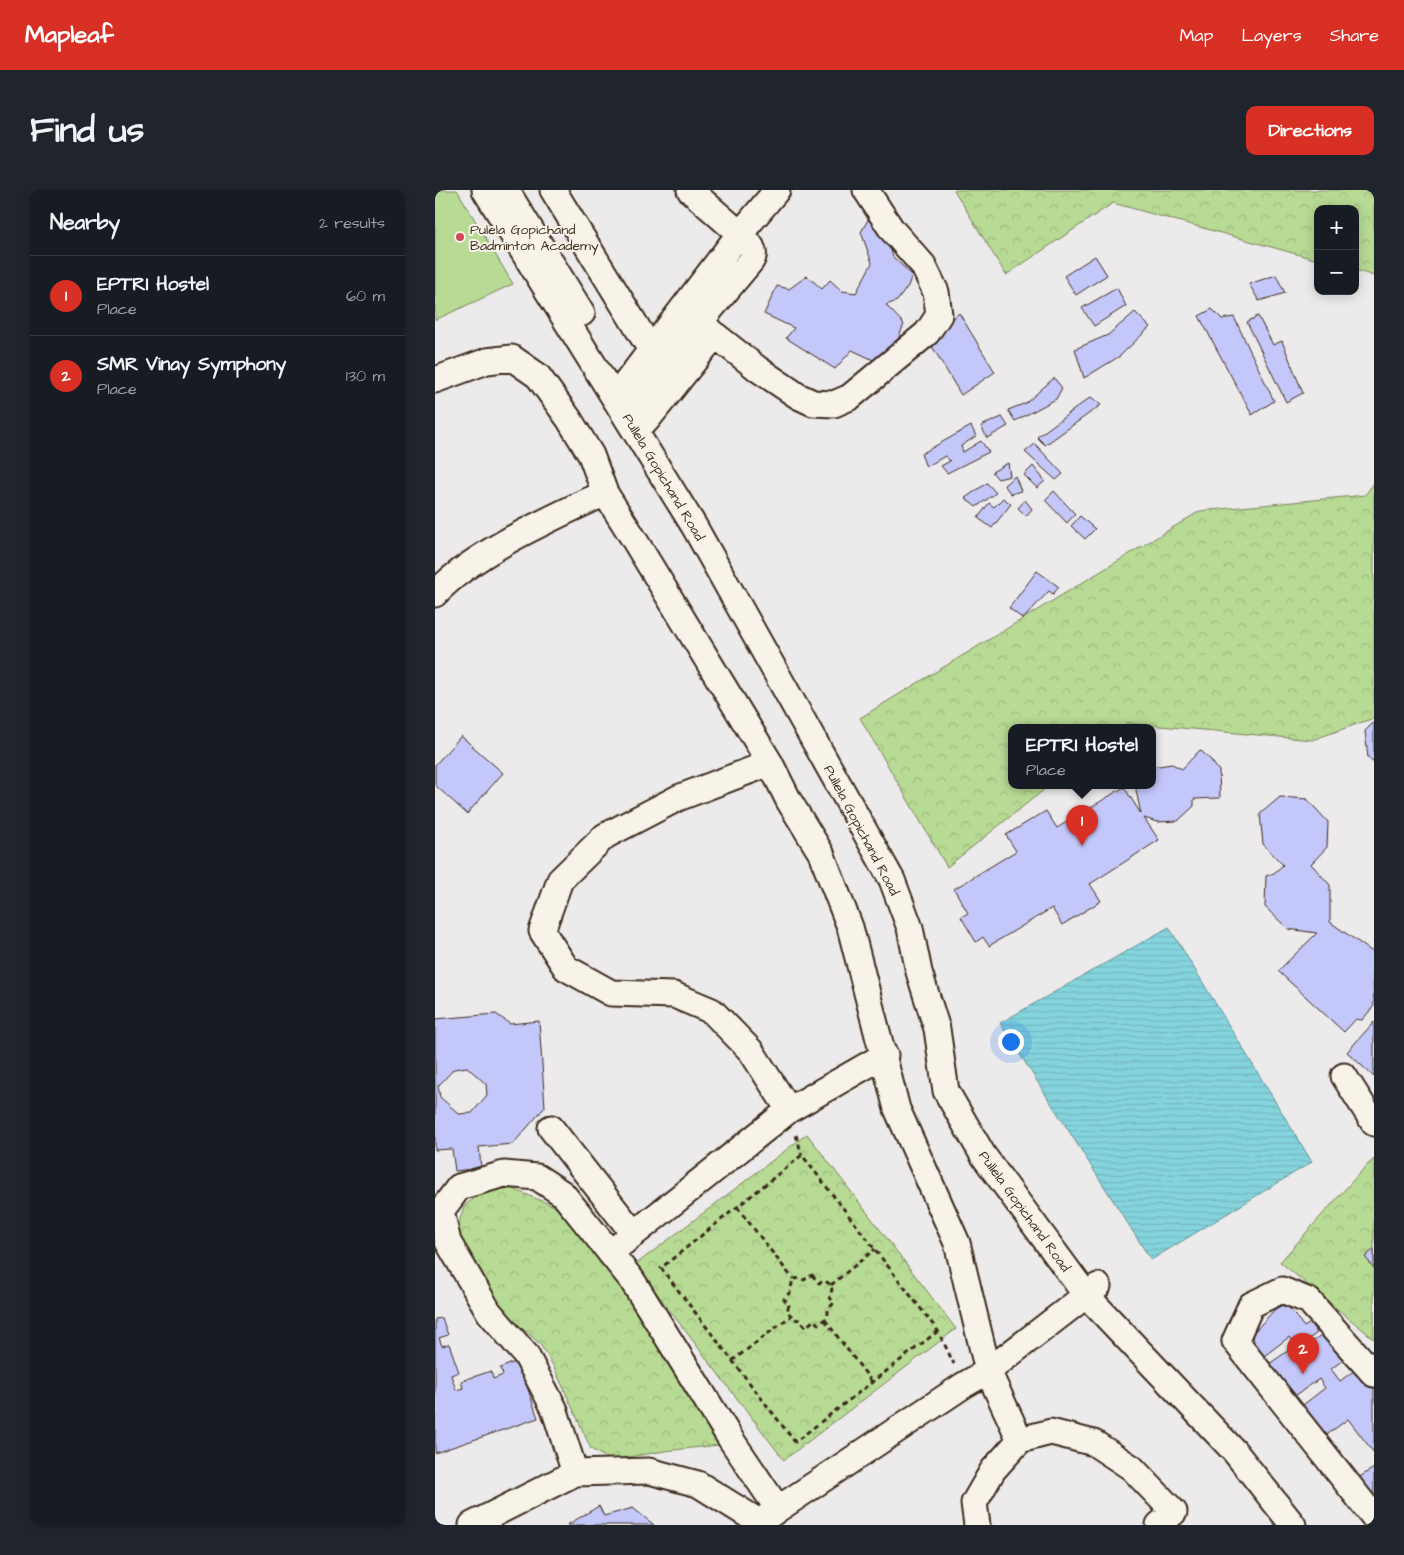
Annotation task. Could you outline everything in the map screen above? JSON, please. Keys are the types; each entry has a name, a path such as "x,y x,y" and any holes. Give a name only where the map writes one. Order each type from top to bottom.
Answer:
{"street":[{"name":"Pullela Gopichand Road","path":"485,190 521,231 642,416 694,526 892,880 909,928 919,972 937,1029 946,1090 983,1154 1092,1291 1235,1452 1293,1525"},
{"name":"Pullela Gopichand Road","path":"506,190 521,231 642,416"},
{"path":"553,190 651,350 642,416"},
{"path":"642,416 699,322 754,257 753,247 736,240 689,190"},
{"path":"736,240 777,190"},
{"path":"699,322 758,369 798,396 813,403 835,404 851,397 927,333 939,315 936,292 923,266 893,230 866,190"},
{"path":"651,350 699,322"},
{"path":"435,380 487,361 512,358 538,376 569,419 591,455 605,493 770,763 789,801 821,853 850,927 885,1054 897,1109 957,1243 989,1371 1021,1440"},
{"path":"435,594 448,580 493,550 605,493"},
{"path":"770,763 678,798 605,836 560,880 542,931 566,968 611,993 674,995 712,1011 751,1050 789,1110"},
{"path":"611,1253 789,1110 885,1054"},
{"path":"1344,1076 1374,1123"},
{"path":"551,1128 634,1234"},
{"path":"575,1474 554,1408 526,1355 489,1312 448,1242 441,1211 459,1187 504,1174 537,1177 563,1194 632,1280 730,1438 766,1520"},
{"path":"1374,1374 1309,1301 1282,1290 1251,1305 1235,1341 1374,1517"},
{"name":"Pullela Gopichand Road","path":"1092,1291 1248,1441 1311,1525"},
{"path":"766,1520 964,1385 989,1371 1092,1291"},
{"path":"977,1525 974,1503 993,1470 1021,1440 1051,1432 1095,1442 1131,1468 1173,1520"},
{"path":"472,1525 575,1474 649,1471 698,1484 766,1520"}],"path":[{"path":"937,1331 795,1442 661,1268 802,1155 937,1331 964,1385"},
{"path":"737,1207 793,1279"},
{"path":"831,1285 875,1249"},
{"path":"813,1275 819,1283 825,1280 831,1285 832,1290 829,1296 834,1303 828,1309 829,1317 818,1324 815,1320 807,1327 800,1320 794,1320 787,1311 789,1306 784,1299 790,1292 793,1279 801,1278 804,1280 813,1275"},
{"path":"732,1361 791,1316"},
{"path":"825,1320 872,1382"}],"green space":[{"name":"Pulela Gopichand Badminton Academy","path":"435,190 457,190 513,284 435,320"},
{"path":"954,190 1374,190 1374,276 1359,271 1359,205 1314,205 1314,259 1113,203 1006,275"},
{"path":"1374,483 1374,718 1312,740 1156,726 1156,724 1008,724 1008,789 1045,789 947,867 860,718 1200,511 1365,495"},
{"path":"807,1134 956,1329 784,1460 635,1265"},
{"path":"1374,1159 1374,1339 1280,1262"},
{"path":"487,1189 513,1189 554,1206 618,1276 670,1359 719,1445 610,1460 591,1449 554,1367 540,1344 497,1306 457,1230 464,1206"}],"water":[{"path":"1169,927 1312,1162 1151,1260 1000,1023"}],"building":[{"path":"869,218 886,232 893,257 912,275 908,286 897,301 886,305 904,324 897,342 882,364 852,350 835,369 786,338 794,328 764,314 777,286 789,289 807,276 822,289 830,280 842,291 856,293 872,263 861,232"},
{"path":"1095,256 1107,275 1076,295 1064,276"},
{"path":"1276,275 1285,293 1259,301 1249,284"},
{"path":"1117,288 1126,306 1094,326 1082,308"},
{"path":"1212,309 1222,319 1234,317 1274,401 1252,415 1199,316"},
{"path":"1135,312 1150,327 1120,356 1084,378 1075,349 1108,335"},
{"path":"959,313 995,372 961,395 929,341"},
{"path":"1258,316 1273,345 1282,341 1303,393 1286,402 1247,322"},
{"path":"1054,378 1062,388 1056,399 1015,421 1008,410 1026,403"},
{"path":"1091,397 1101,405 1045,445 1037,437"},
{"path":"1002,417 1008,426 987,438 981,426"},
{"path":"971,426 976,436 961,446 963,452 981,441 989,452 947,473 941,466 950,461 945,456 926,467 921,454"},
{"path":"1035,444 1063,474 1056,480 1025,452"},
{"path":"1008,463 1010,476 998,479 992,472"},
{"path":"1033,466 1045,481 1037,488 1024,475"},
{"path":"1015,476 1021,491 1011,494 1004,485"},
{"path":"987,483 996,493 976,507 965,498"},
{"path":"1054,491 1075,514 1067,523 1045,500"},
{"path":"1003,498 1011,504 992,528 978,518 989,503 994,507"},
{"path":"1025,500 1032,509 1026,516 1018,508"},
{"path":"1080,516 1095,529 1085,539 1071,526"},
{"path":"1037,571 1059,587 1053,594 1049,591 1023,619 1009,608"},
{"path":"1374,722 1374,763 1368,758 1365,731"},
{"path":"461,736 503,773 467,814 435,785 435,765"},
{"path":"1200,750 1219,771 1220,798 1194,799 1194,806 1178,821 1157,822 1144,818 1159,840 1090,884 1101,901 1062,925 1052,908 989,946 983,937 976,942 961,917 968,913 954,889 1016,851 1006,835 1046,811 1057,828 1121,789 1125,789 1141,814 1136,789 1156,789 1156,766 1172,764 1182,769"},
{"path":"1280,797 1307,799 1328,822 1327,847 1311,864 1330,885 1330,922 1374,953 1374,1006 1362,1020 1356,1019 1344,1032 1278,971 1317,933 1288,929 1265,907 1266,876 1274,873 1283,865 1263,844 1260,814"},
{"path":"496,1014 510,1024 539,1021 545,1107 513,1144 479,1147 481,1168 455,1171 452,1149 435,1150 435,1019","holes":["467,1067 486,1084 487,1095 472,1113 459,1114 440,1097 438,1086 454,1069"]},
{"path":"1374,1022 1374,1077 1347,1052"},
{"path":"1374,1249 1374,1268 1365,1257"},
{"path":"1281,1303 1285,1308 1288,1306 1304,1327 1310,1323 1317,1333 1309,1339 1312,1343 1323,1334 1343,1360 1331,1369 1340,1381 1359,1367 1374,1387 1374,1453 1348,1419 1320,1440 1299,1408 1325,1388 1319,1379 1289,1400 1266,1366 1295,1346 1289,1337 1259,1360 1252,1334"},
{"path":"442,1318 448,1335 439,1338 442,1346 449,1344 459,1372 451,1375 456,1390 463,1388 461,1381 491,1371 493,1379 503,1375 500,1368 518,1361 538,1418 435,1453 435,1319"},
{"path":"1374,1468 1374,1496 1358,1478"},
{"path":"599,1506 604,1516 633,1508 654,1525 567,1525"}],"place":[{"name":"Pulela Gopichand Badminton Academy","path":"460,237"},
{"name":"EPTRI Hostel","path":"1082,846"},
{"name":"SMR Vinay Symphony","path":"1303,1374"}]}
